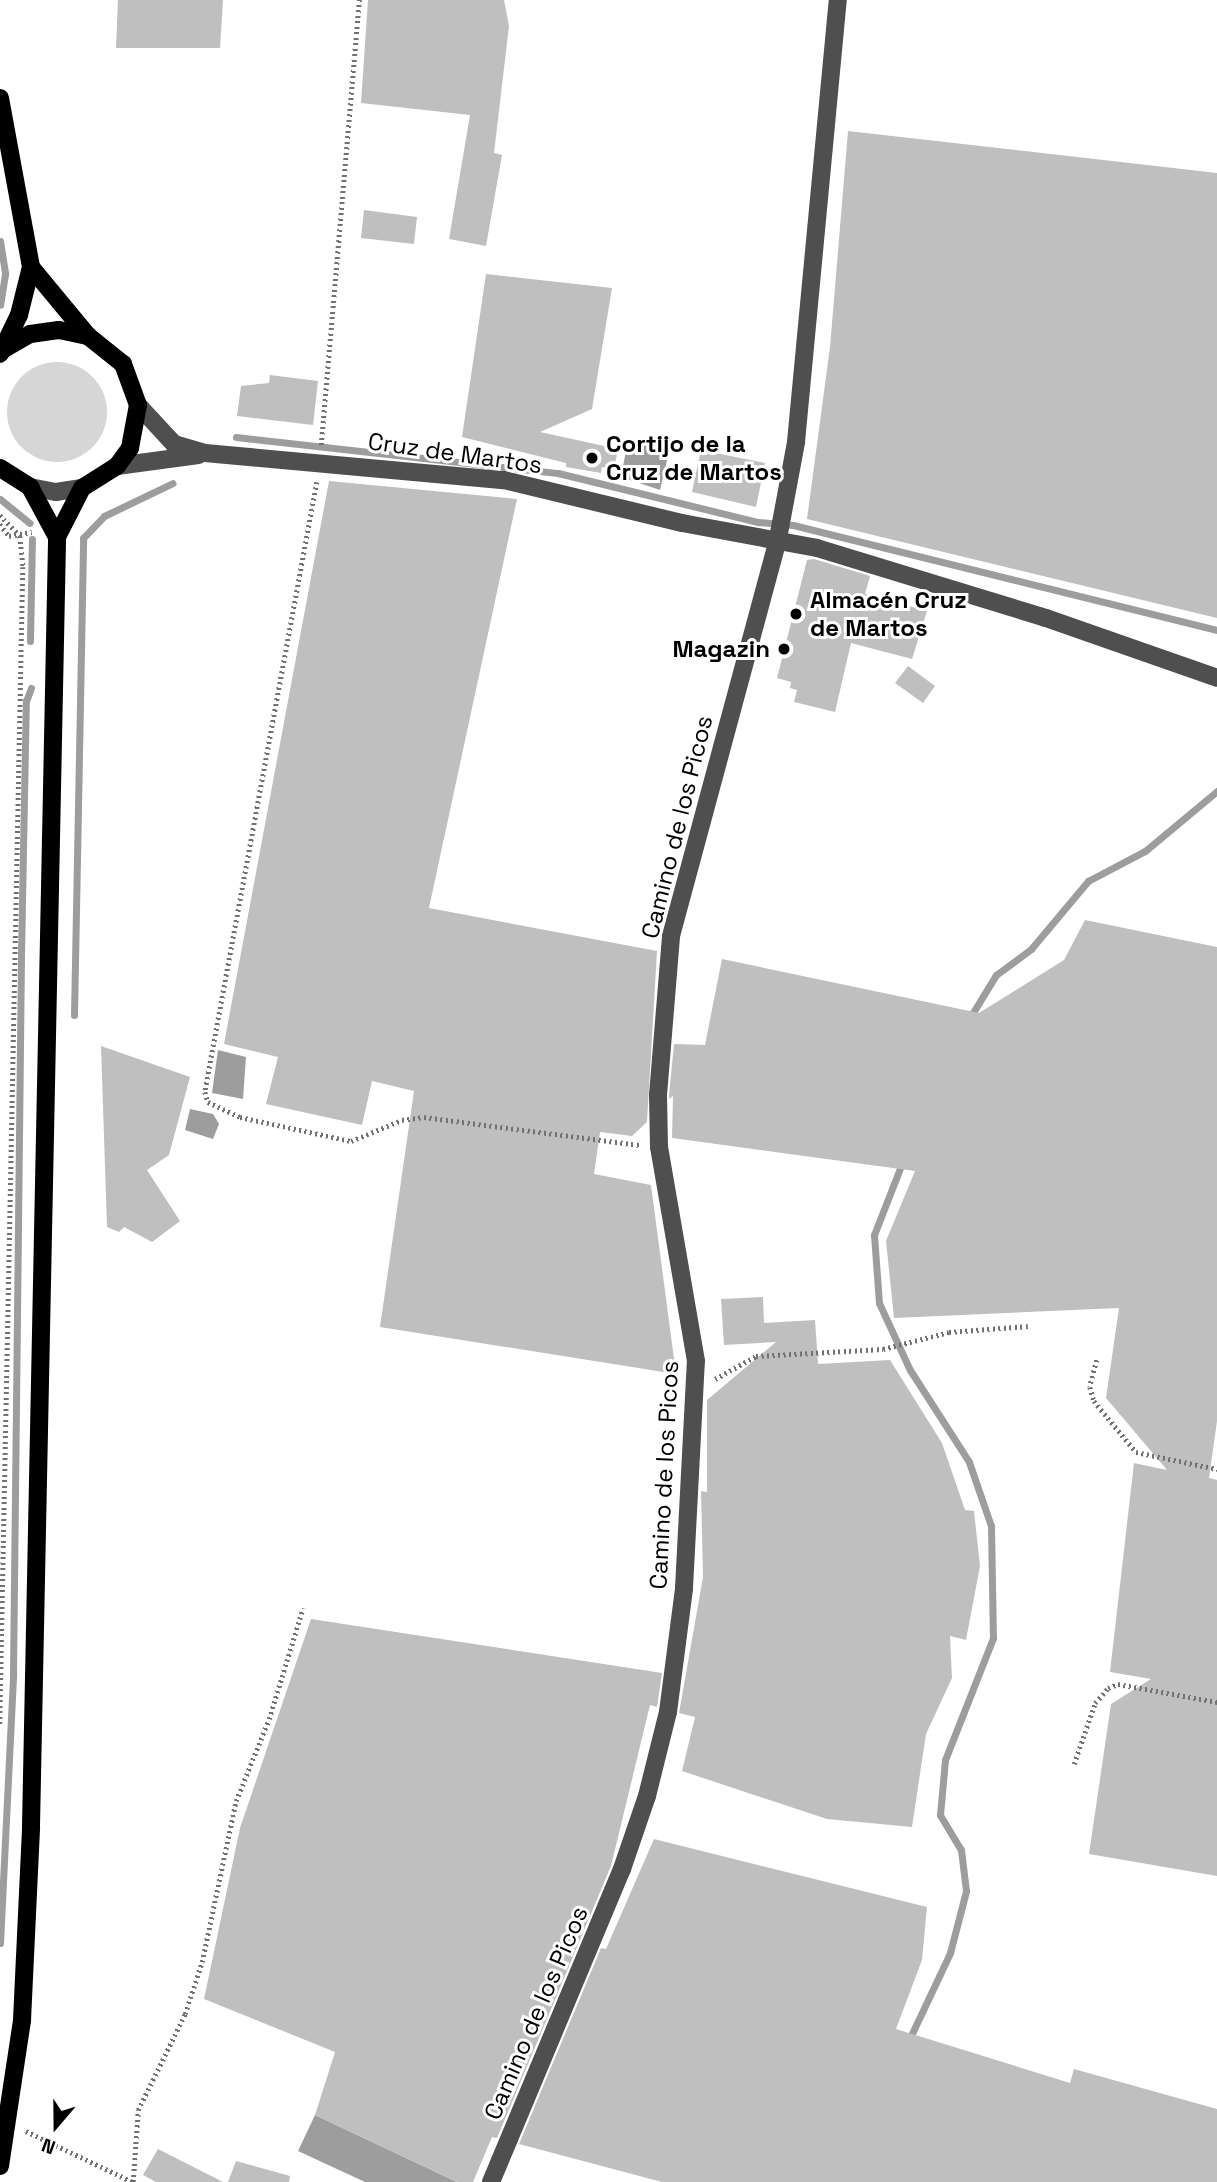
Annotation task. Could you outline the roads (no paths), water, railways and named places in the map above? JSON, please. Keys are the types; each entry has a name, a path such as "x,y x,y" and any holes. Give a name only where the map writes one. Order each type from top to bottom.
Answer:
{"main road":[{"path":"0,98 31,267 88,336 123,363 138,405 133,438 117,466 82,488 57,537 31,1826 22,2020 0,2166"},
{"path":"2,352 31,267"},
{"path":"2,352 40,333 59,330 88,336"},
{"path":"0,468 30,487 57,537"}],"street":[{"name":"Camino de los Picos","path":"491,2182 622,1869 647,1796 668,1712 684,1588 696,1361 659,1147 658,1095 671,936 780,530 796,442 838,0"},
{"name":"Cruz de Martos","path":"138,405 174,444 205,453 321,461 504,480 780,530 843,556 1217,678"},
{"path":"117,466 205,453"},
{"path":"30,487 56,492 82,488"}],"waterway":[{"path":"0,241 5,274 0,305"},
{"path":"236,437 558,473 758,522 793,525 1217,630"},
{"path":"74,1015 83,538 104,516 173,483"},
{"path":"0,499 30,523"},
{"path":"30,641 32,539"},
{"path":"0,1943 13,1673 21,954 26,701 31,688"},
{"path":"969,1019 996,975 1031,949 1088,881 1145,851 1217,791"},
{"path":"902,1163 874,1235 879,1303 910,1370 969,1462 991,1526 993,1638 945,1760 940,1815 961,1850 966,1891 950,1953 908,2042"}],"place":[{"name":"Cortijo de la Cruz de Martos","path":"592,458"},
{"name":"Almacén Cruz de Martos","path":"796,614"},
{"name":"Magazin","path":"784,649"}]}
